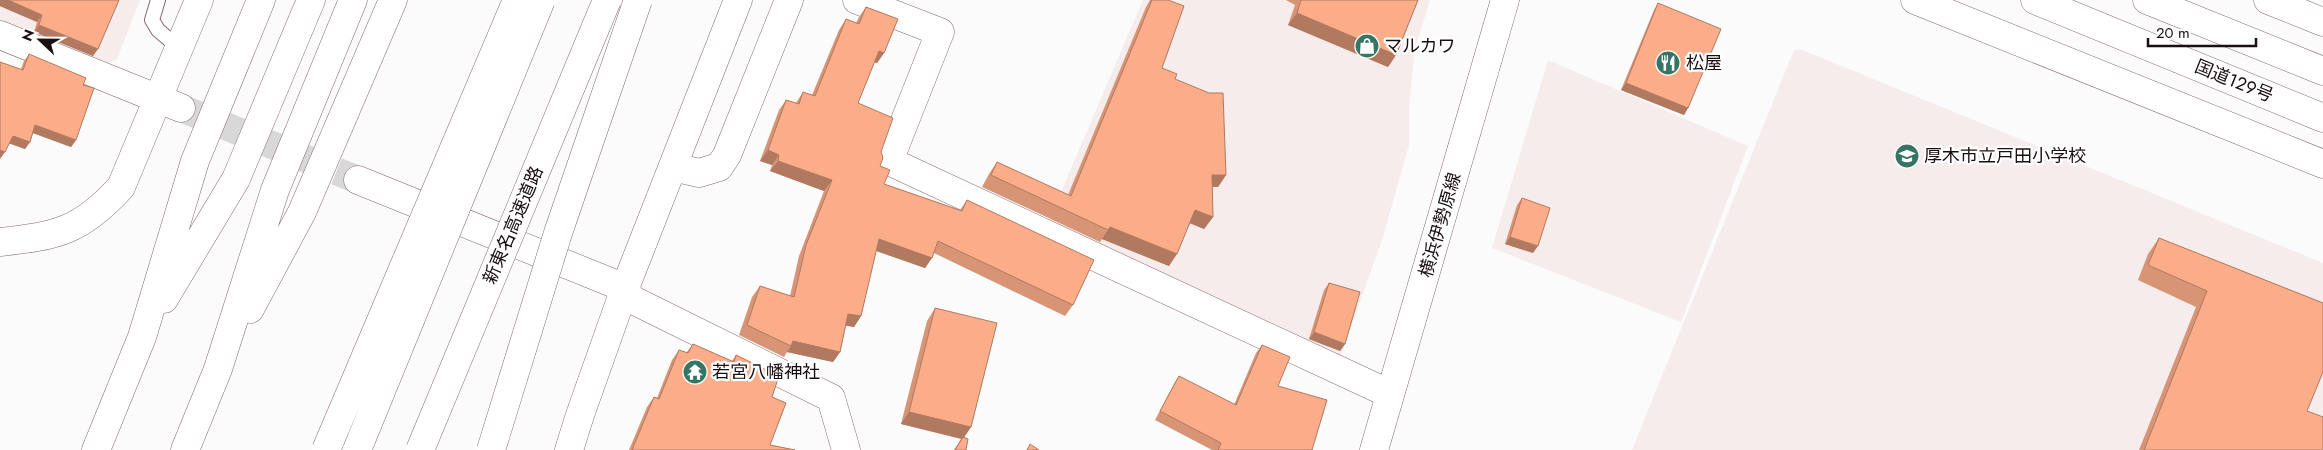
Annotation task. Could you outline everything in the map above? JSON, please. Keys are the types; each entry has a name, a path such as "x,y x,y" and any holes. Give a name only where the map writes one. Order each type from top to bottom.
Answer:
{"main road":[{"path":"0,242 42,237 63,232 84,221 103,207 121,187 170,104 180,48 199,0"},
{"path":"96,450 142,337 195,161 262,0"},
{"path":"142,337 236,179 311,0"},
{"path":"185,450 218,370 275,190 353,0"},
{"path":"218,370 302,212 393,0"},
{"path":"326,450 517,0"},
{"path":"357,450 541,0"},
{"name":"新東名高速道路","path":"420,450 607,0"},
{"path":"491,450 558,234 638,0"},
{"path":"569,450 625,288 738,0"},
{"path":"673,167 699,173 718,167 727,154 789,0"},
{"path":"857,0 940,32 889,161 1390,394"},
{"name":"横浜伊勢原線","path":"1374,450 1505,0"},
{"path":"1915,0 2323,164"},
{"name":"国道129号","path":"2034,0 2323,118"},
{"path":"2146,0 2323,71"},
{"path":"2268,0 2323,22"},
{"path":"0,36 170,104"},
{"path":"358,180 625,288 631,299 831,398 846,450"}],"lane":[{"path":"158,0 152,20 158,30 180,48"}],"shaded area":[{"path":"0,0 140,0 117,59 102,66 0,25"},
{"path":"1143,0 1430,0 1415,49 1409,105 1409,145 1382,240 1339,361 1047,225"},
{"name":"厚木市立戸田小学校","path":"1800,49 2323,263 2323,450 1632,450 1794,50"},
{"path":"1548,60 1748,146 1681,322 1492,248"}],"building":[{"path":"8,0 119,0 98,49 39,25 42,15"},
{"path":"1152,0 1168,0 1184,6 1162,68 1177,74 1175,79 1209,93 1223,93 1226,175 1212,175 1213,217 1195,210 1177,254 1110,227 1108,230 991,175 997,162 1071,196"},
{"name":"マルカワ","path":"1301,0 1418,0 1396,55 1297,13"},
{"name":"松屋","path":"1658,3 1721,29 1688,108 1626,83"},
{"path":"866,7 898,19 884,53 879,51 858,103 893,118 881,152 883,158 880,166 890,170 884,184 962,211 967,200 1094,260 1073,305 938,241 932,258 879,239 861,316 848,314 840,352 793,341 791,346 747,325 760,286 794,297 806,245 832,180 778,161 779,155 768,150 786,100 799,104 803,92 815,96 846,19 859,24"},
{"path":"29,54 86,78 83,85 94,88 76,140 35,125 30,142 13,136 5,152 0,150 0,62 23,70"},
{"path":"1522,198 1550,208 1538,246 1510,237"},
{"path":"2159,238 2323,303 2323,372 2307,411 2323,417 2323,450 2144,450 2207,291 2148,265"},
{"path":"1329,283 1360,292 1345,344 1314,332"},
{"path":"935,308 997,323 971,427 909,412"},
{"path":"693,344 734,362 736,355 779,376 772,397 786,403 770,445 795,450 632,450 654,397 659,399 679,350 688,353"},
{"path":"1262,345 1290,357 1278,386 1327,400 1312,450 1218,450 1221,443 1160,411 1179,376 1236,405"},
{"path":"963,437 968,439 966,450 955,450"},
{"path":"1030,444 1039,450 1027,450"}],"tunnel":[{"path":"181,108 358,180"}],"place":[{"name":"マルカワ","path":"1367,46"},
{"name":"松屋","path":"1668,63"},
{"name":"厚木市立戸田小学校","path":"1907,156"},
{"name":"若宮八幡神社","path":"695,372"}]}
